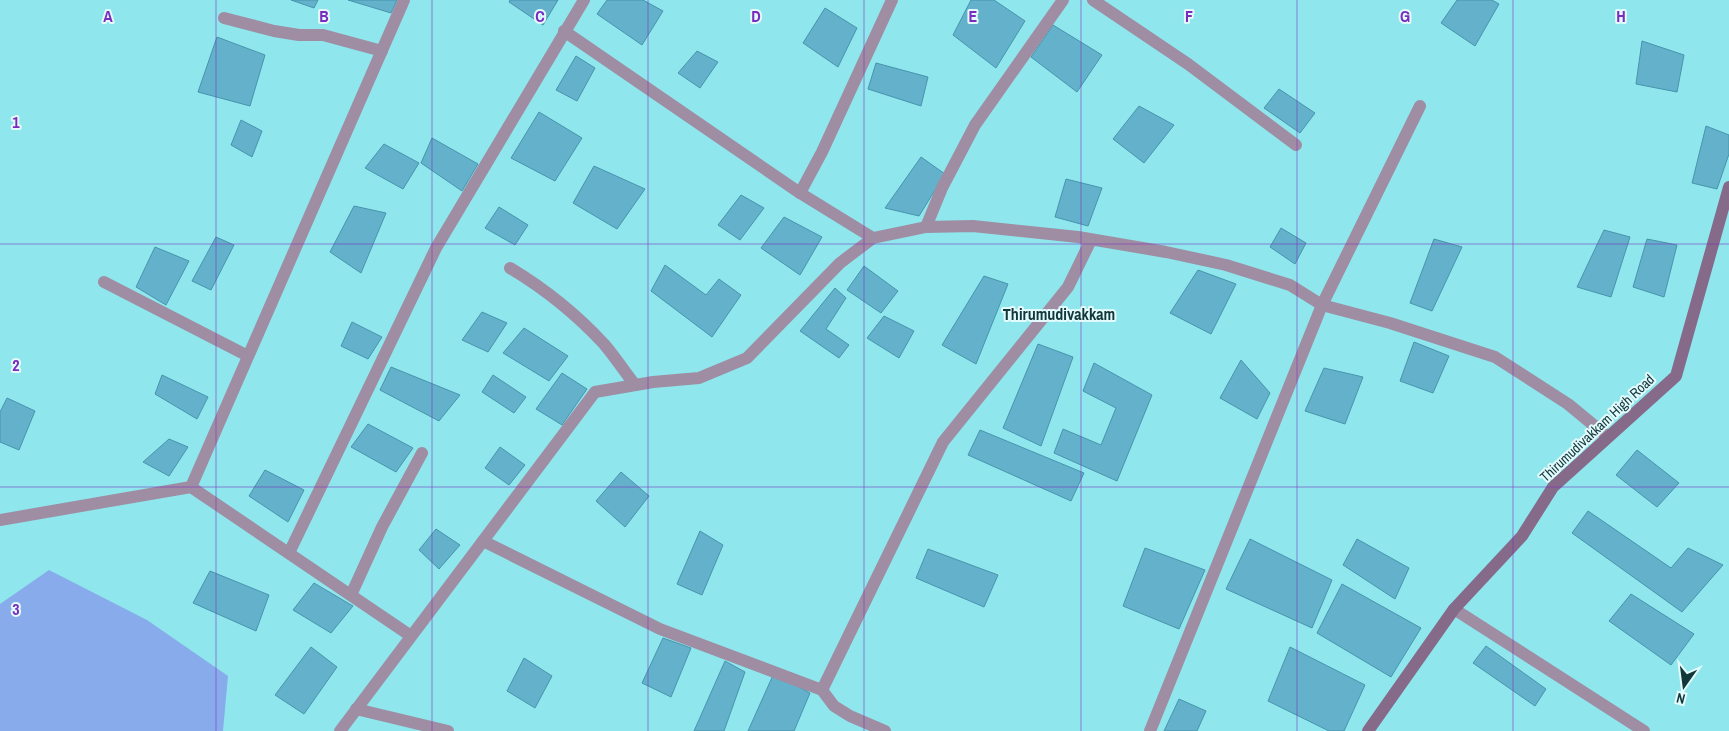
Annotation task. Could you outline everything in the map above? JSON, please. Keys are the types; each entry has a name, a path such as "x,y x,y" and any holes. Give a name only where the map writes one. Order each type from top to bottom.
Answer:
{"street":[{"path":"191,487 404,0"},
{"path":"290,554 436,248 584,0"},
{"path":"800,193 822,152 892,0"},
{"path":"926,226 942,188 975,125 1063,0"},
{"path":"1093,0 1188,64 1296,146"},
{"path":"224,18 274,31 300,35 323,35 382,51"},
{"path":"564,31 800,193 873,238"},
{"path":"1150,731 1322,305 1420,106"},
{"name":"Thirumudivakkam High Road","path":"1368,731 1454,609 1522,536 1553,486 1676,376 1729,186"},
{"path":"340,731 595,392 635,385 699,378 747,358 840,262 873,238 926,226 972,226 1091,240 1226,265 1290,285 1322,305 1390,323 1494,358 1568,404 1608,437"},
{"path":"822,690 944,442 1068,286 1091,240"},
{"path":"510,268 536,283 566,308 605,345 635,385"},
{"path":"104,282 248,356"},
{"path":"352,595 382,527 422,454"},
{"path":"0,520 191,487 411,636"},
{"path":"483,541 660,629 822,690 834,706 850,716 885,731"},
{"path":"1454,609 1644,731"},
{"path":"356,709 448,731"}],"water":[{"path":"49,570 147,620 228,676 223,731 0,731 0,604"}],"building":[{"path":"291,0 318,0 314,8"},
{"path":"348,0 397,0 391,13"},
{"path":"510,0 558,0 543,25 509,2"},
{"path":"607,0 643,0 663,11 642,45 597,14"},
{"path":"971,0 994,0 1025,21 996,68 953,35"},
{"path":"1457,0 1492,0 1499,4 1475,46 1441,23"},
{"path":"825,8 857,28 838,67 803,43"},
{"path":"1053,25 1102,55 1077,92 1031,57"},
{"path":"217,37 265,55 250,106 198,92"},
{"path":"1642,41 1684,55 1677,92 1636,84"},
{"path":"697,51 718,62 700,88 678,73"},
{"path":"576,56 595,68 577,101 556,90"},
{"path":"876,63 928,77 921,106 868,89"},
{"path":"1279,89 1315,113 1300,133 1264,108"},
{"path":"1139,106 1174,125 1144,163 1113,139"},
{"path":"539,112 582,138 555,181 511,158"},
{"path":"241,120 262,131 252,157 231,145"},
{"path":"1706,126 1729,135 1729,154 1717,189 1692,183"},
{"path":"432,138 478,164 462,191 421,163"},
{"path":"384,144 419,163 403,189 365,168"},
{"path":"921,157 945,174 919,216 885,208"},
{"path":"594,166 645,189 617,229 573,203"},
{"path":"1066,179 1102,188 1088,226 1055,217"},
{"path":"741,195 764,208 740,240 718,225"},
{"path":"354,206 386,213 361,273 330,252"},
{"path":"499,207 528,225 515,245 485,228"},
{"path":"784,217 822,237 800,275 761,248"},
{"path":"1281,228 1306,243 1295,264 1270,247"},
{"path":"1604,230 1630,237 1611,297 1577,287"},
{"path":"216,237 234,245 211,290 192,281"},
{"path":"1434,239 1462,247 1432,311 1410,303"},
{"path":"1647,239 1677,245 1664,297 1633,287"},
{"path":"155,247 189,261 166,305 136,287"},
{"path":"665,265 706,295 719,279 741,295 712,337 651,291"},
{"path":"864,266 898,291 881,313 847,290"},
{"path":"1198,270 1236,284 1211,334 1170,313"},
{"path":"984,276 1008,284 976,364 942,345"},
{"path":"835,288 846,298 826,329 849,345 839,358 800,331"},
{"path":"482,312 507,323 488,352 462,340"},
{"path":"884,316 914,331 899,358 867,338"},
{"path":"352,322 382,337 368,359 341,346"},
{"path":"524,328 568,356 549,381 503,353"},
{"path":"1414,342 1449,356 1433,393 1400,381"},
{"path":"1038,344 1073,357 1041,446 1003,428"},
{"path":"1241,360 1270,393 1257,419 1220,398"},
{"path":"1094,363 1152,395 1117,481 1054,453 1063,429 1101,445 1116,408 1083,391"},
{"path":"391,367 460,395 439,421 380,390"},
{"path":"1324,368 1363,377 1345,424 1305,411"},
{"path":"562,373 587,389 562,425 536,409"},
{"path":"162,375 208,397 197,419 155,394"},
{"path":"493,375 526,397 514,413 482,392"},
{"path":"7,398 35,411 19,450 0,442 0,412"},
{"path":"368,424 413,448 396,472 351,447"},
{"path":"980,430 1084,473 1071,501 968,455"},
{"path":"169,439 188,447 169,476 143,462"},
{"path":"500,447 525,465 509,485 485,468"},
{"path":"1637,450 1679,483 1657,507 1616,475"},
{"path":"265,470 304,490 288,522 249,496"},
{"path":"621,472 649,496 625,527 596,501"},
{"path":"1588,511 1671,568 1688,548 1723,565 1682,612 1572,533"},
{"path":"436,529 460,545 439,569 419,550"},
{"path":"700,531 723,545 702,595 677,584"},
{"path":"1250,539 1332,580 1312,628 1226,589"},
{"path":"1357,539 1409,568 1395,599 1343,565"},
{"path":"1145,548 1205,570 1179,629 1123,606"},
{"path":"928,549 998,575 984,607 916,578"},
{"path":"210,571 269,595 256,631 193,603"},
{"path":"314,583 353,606 331,633 293,610"},
{"path":"1342,584 1421,628 1391,677 1317,633"},
{"path":"1631,594 1694,634 1671,665 1609,621"},
{"path":"663,638 691,648 671,697 642,683"},
{"path":"1486,646 1546,689 1535,706 1473,663"},
{"path":"311,647 337,667 304,714 275,695"},
{"path":"1290,647 1365,685 1344,731 1329,731 1268,701"},
{"path":"524,658 552,676 535,708 507,691"},
{"path":"725,661 745,672 724,731 694,731"},
{"path":"774,673 810,693 794,731 748,731"},
{"path":"1179,699 1206,711 1197,731 1164,731"}],"district":[{"name":"Thirumudivakkam","path":"1059,314"}]}
